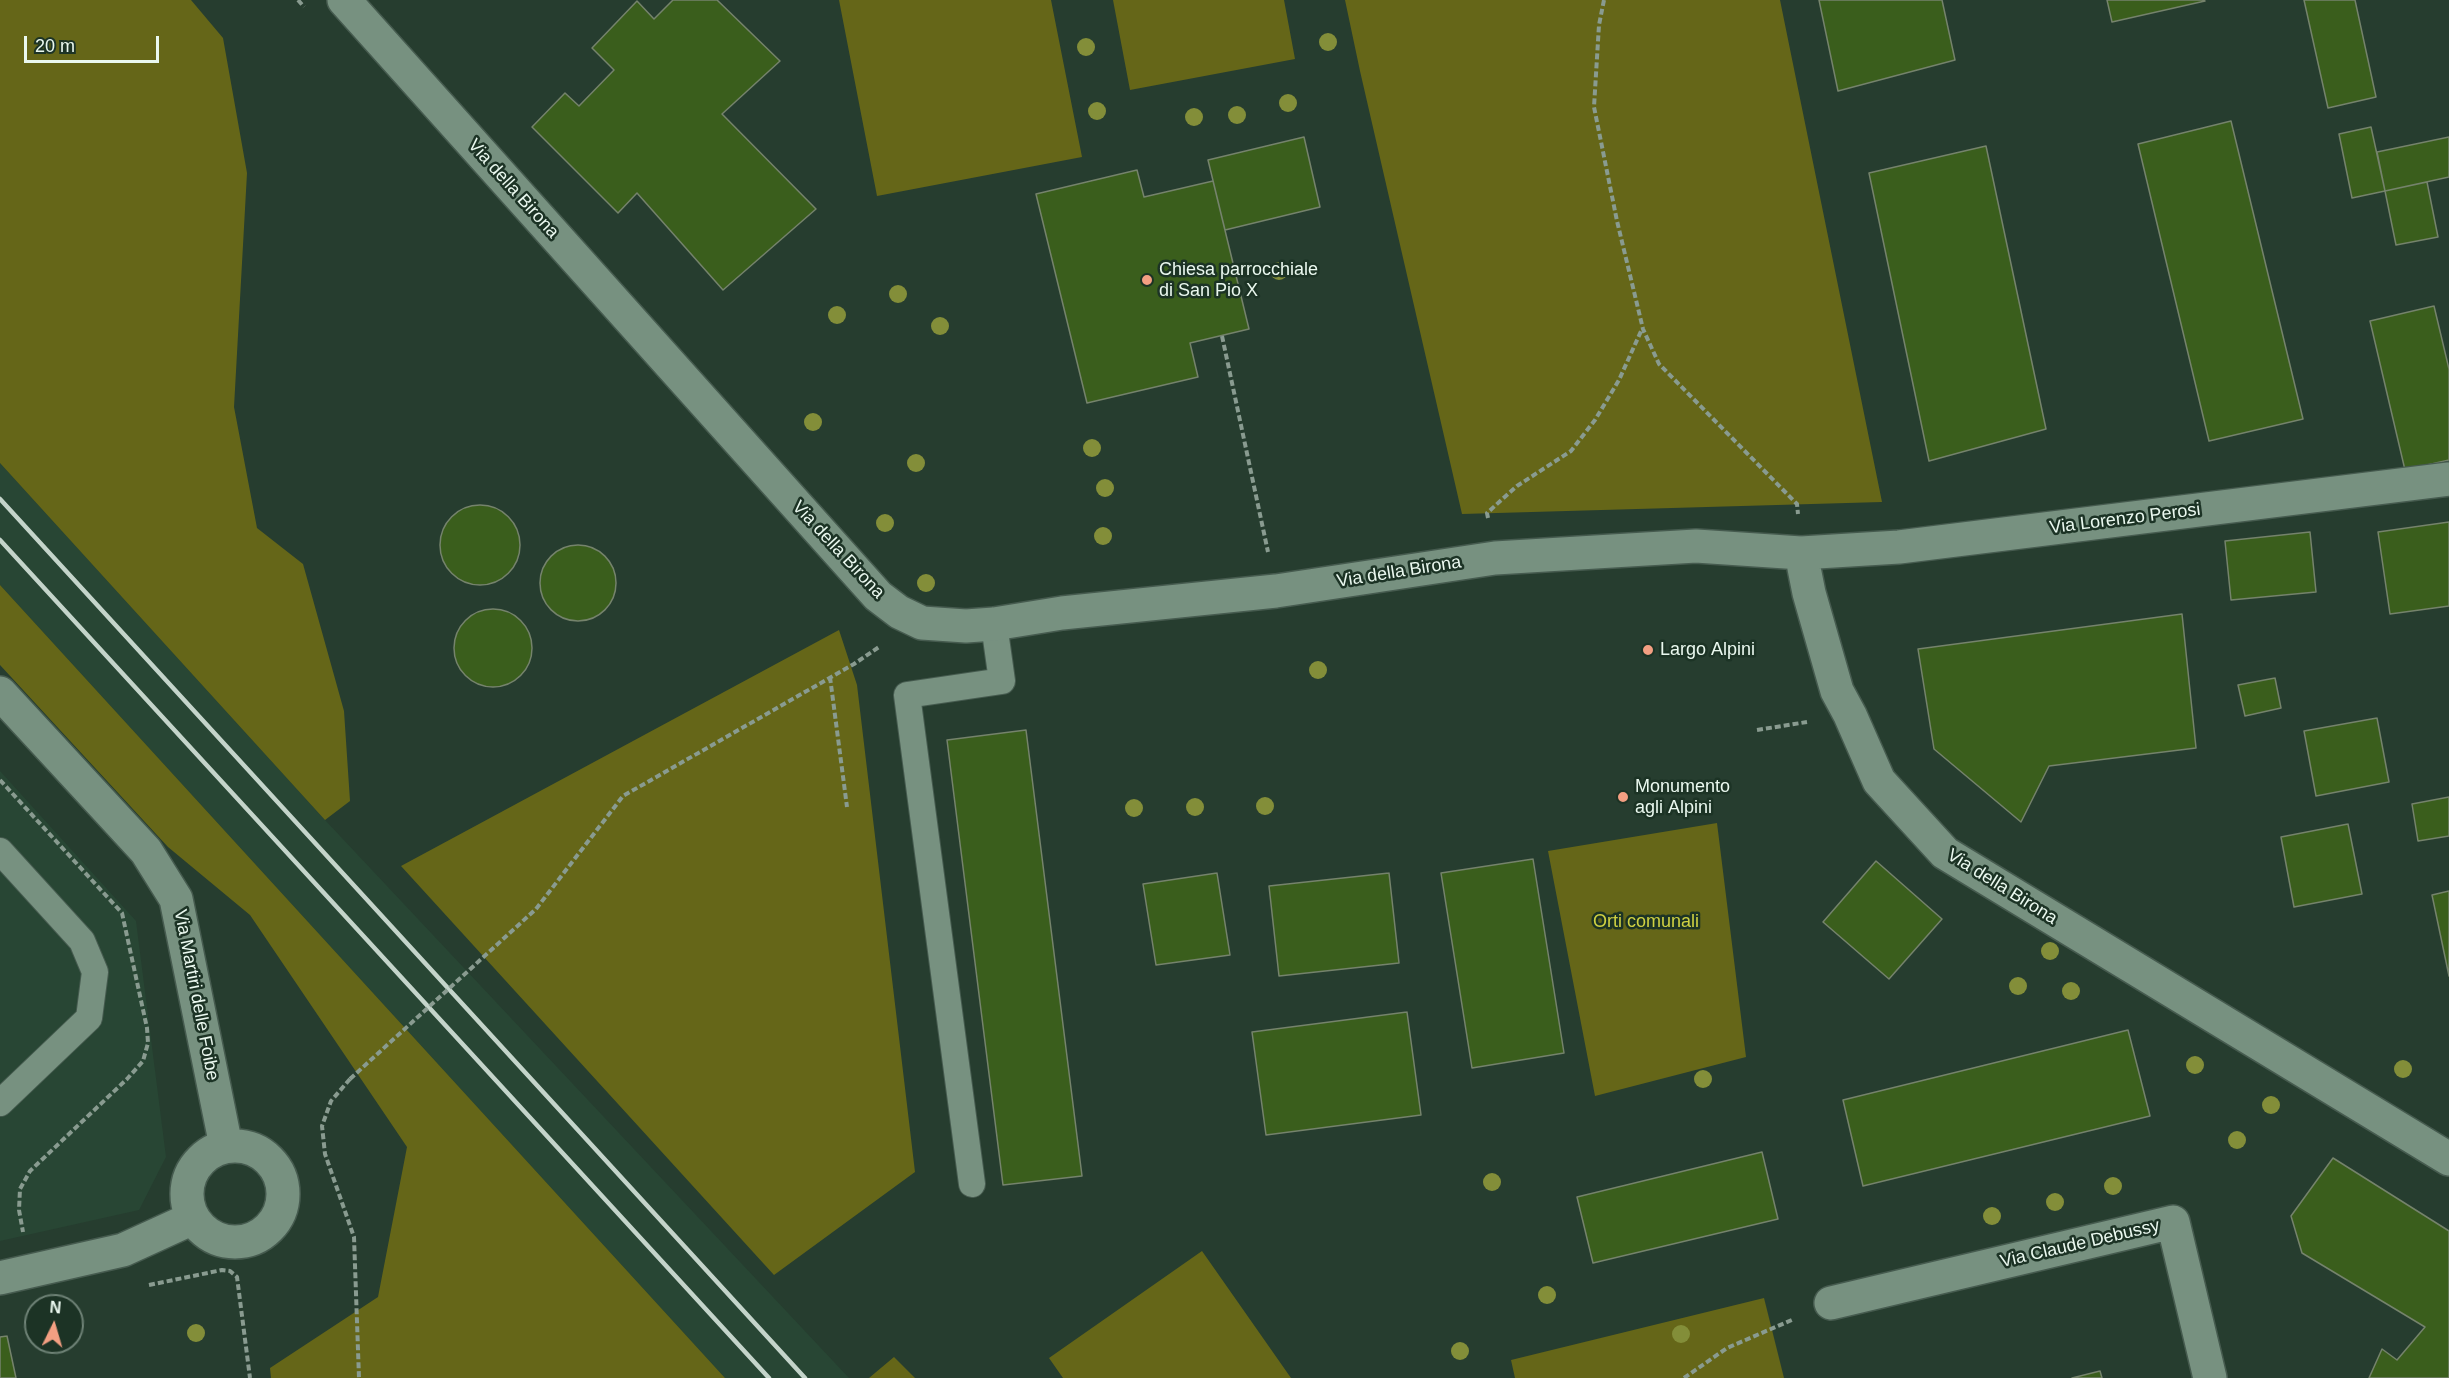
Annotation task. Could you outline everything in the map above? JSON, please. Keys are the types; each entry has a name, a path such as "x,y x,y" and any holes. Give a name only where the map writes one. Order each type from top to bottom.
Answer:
{"street":[{"name":"Via della Birona","path":"344,0 878,596 898,612 922,623 966,626 1062,613 1276,591 1495,558 1696,546 1801,553 1809,593 1837,691 1879,781 1945,853 2449,1159"},
{"name":"Via Lorenzo Perosi","path":"1801,553 1899,547 2449,478"},
{"name":"Via Martiri delle Foibe","path":"0,693 146,851 176,899 226,1146"},
{"path":"226,1146 249,1147 263,1154 274,1165 281,1179 284,1194 281,1211 272,1225 260,1236 244,1241 227,1242 212,1237 198,1227 193,1218 189,1212 186,1196 188,1181 194,1166 205,1155 226,1146"},
{"path":"0,1278 123,1250 193,1218"},
{"name":"Via Claude Debussy","path":"1831,1303 2172,1222 2210,1378"}],"lane":[{"path":"972,1184 907,695 1002,681 994,624"},
{"path":"0,851 82,940 95,972 89,1018 0,1103"}],"path":[{"path":"1604,0 1599,25 1594,107 1642,329 1659,364 1797,504 1801,553"},
{"path":"1495,558 1487,513 1517,486 1571,451 1619,380 1642,329"},
{"path":"1222,336 1276,591"},
{"path":"359,1378 354,1237 325,1154 322,1126 331,1101 350,1079 536,909 623,796 830,678 883,645"},
{"path":"830,678 847,807"},
{"path":"1757,730 1850,715"},
{"path":"209,1272 230,1271 237,1277 250,1378"},
{"path":"1684,1378 1727,1348 1831,1303"}],"shaded area":[{"path":"0,463 325,820 849,1378 725,1378 0,585"},
{"path":"0,771 136,921 166,1157 139,1210 0,1241"}],"green space":[{"path":"0,0 191,0 223,38 247,173 234,407 257,528 303,564 344,711 350,801 325,820 0,463"},
{"path":"839,0 1051,0 1082,157 877,196"},
{"path":"1113,0 1284,0 1295,59 1130,90"},
{"path":"1345,0 1780,0 1882,502 1462,514"},
{"path":"0,585 725,1378 271,1378 270,1368 378,1297 407,1147 250,915 168,847 0,665"},
{"path":"839,630 857,685 915,1172 774,1275 401,866"},
{"name":"Orti comunali","path":"1717,823 1746,1057 1595,1096 1548,851"},
{"path":"1202,1251 1291,1378 1063,1378 1049,1358"},
{"path":"1764,1298 1784,1378 1515,1378 1511,1360"},
{"path":"894,1357 915,1378 869,1378"}],"building":[{"path":"673,0 717,0 780,61 722,114 816,209 723,290 637,193 618,213 532,127 565,93 579,106 614,70 592,48 637,1 654,19"},
{"path":"1819,0 1942,0 1955,60 1838,91"},
{"path":"2107,0 2204,0 2205,1 2112,22"},
{"path":"2304,0 2355,0 2376,97 2328,108"},
{"path":"2231,121 2303,419 2209,441 2138,144"},
{"path":"2371,127 2385,191 2352,198 2339,134"},
{"path":"1304,137 1320,207 1225,230 1208,160"},
{"path":"2449,137 2449,177 2385,191 2377,152"},
{"path":"1986,146 2046,429 1929,461 1869,173"},
{"name":"Chiesa parrocchiale di San Pio X","path":"1137,170 1144,197 1213,181 1249,329 1190,343 1198,377 1087,403 1036,194"},
{"path":"2427,182 2438,237 2396,245 2385,191"},
{"path":"2434,306 2449,369 2449,460 2405,470 2370,321"},
{"path":"480,505 495,508 508,517 517,530 520,545 517,560 508,573 495,582 480,585 465,582 452,573 443,560 440,545 443,530 452,517 465,508"},
{"path":"2449,522 2449,606 2390,614 2378,532"},
{"path":"2310,532 2316,592 2231,600 2225,541"},
{"path":"578,545 592,548 605,556 613,569 616,583 613,597 605,610 592,618 578,621 564,618 551,610 543,597 540,583 543,569 551,556 564,548"},
{"path":"493,609 508,612 521,620 529,633 532,648 529,663 521,676 508,684 493,687 478,684 465,676 457,663 454,648 457,633 465,620 478,612"},
{"path":"2182,614 2196,748 2049,766 2021,822 1934,749 1918,649"},
{"path":"2275,678 2281,708 2245,716 2238,685"},
{"path":"2377,718 2389,782 2316,796 2304,731"},
{"path":"1026,730 1082,1176 1003,1185 947,740"},
{"path":"2449,797 2449,836 2418,841 2412,804"},
{"path":"2348,824 2362,894 2294,907 2281,837"},
{"path":"1533,859 1564,1053 1472,1068 1441,873"},
{"path":"1876,861 1942,919 1889,979 1823,922"},
{"path":"1217,873 1230,955 1156,965 1143,884"},
{"path":"1389,873 1399,963 1279,976 1269,886"},
{"path":"2449,891 2449,976 2432,895"},
{"path":"1407,1012 1421,1115 1266,1135 1252,1032"},
{"path":"2128,1030 2150,1116 1863,1186 1843,1100"},
{"path":"1762,1152 1778,1219 1593,1263 1577,1197"},
{"path":"2333,1158 2449,1231 2449,1378 2369,1378 2382,1349 2397,1360 2425,1327 2302,1253 2291,1216"},
{"path":"7,1336 16,1378 0,1378 0,1337"},
{"path":"2100,1371 2102,1378 2072,1378"}],"railway":[{"path":"0,499 805,1378"},
{"path":"0,540 769,1378"}],"place":[{"name":"Chiesa parrocchiale di San Pio X","path":"1147,280"},
{"name":"Largo Alpini","path":"1648,650"},
{"name":"Monumento agli Alpini","path":"1623,797"}]}
